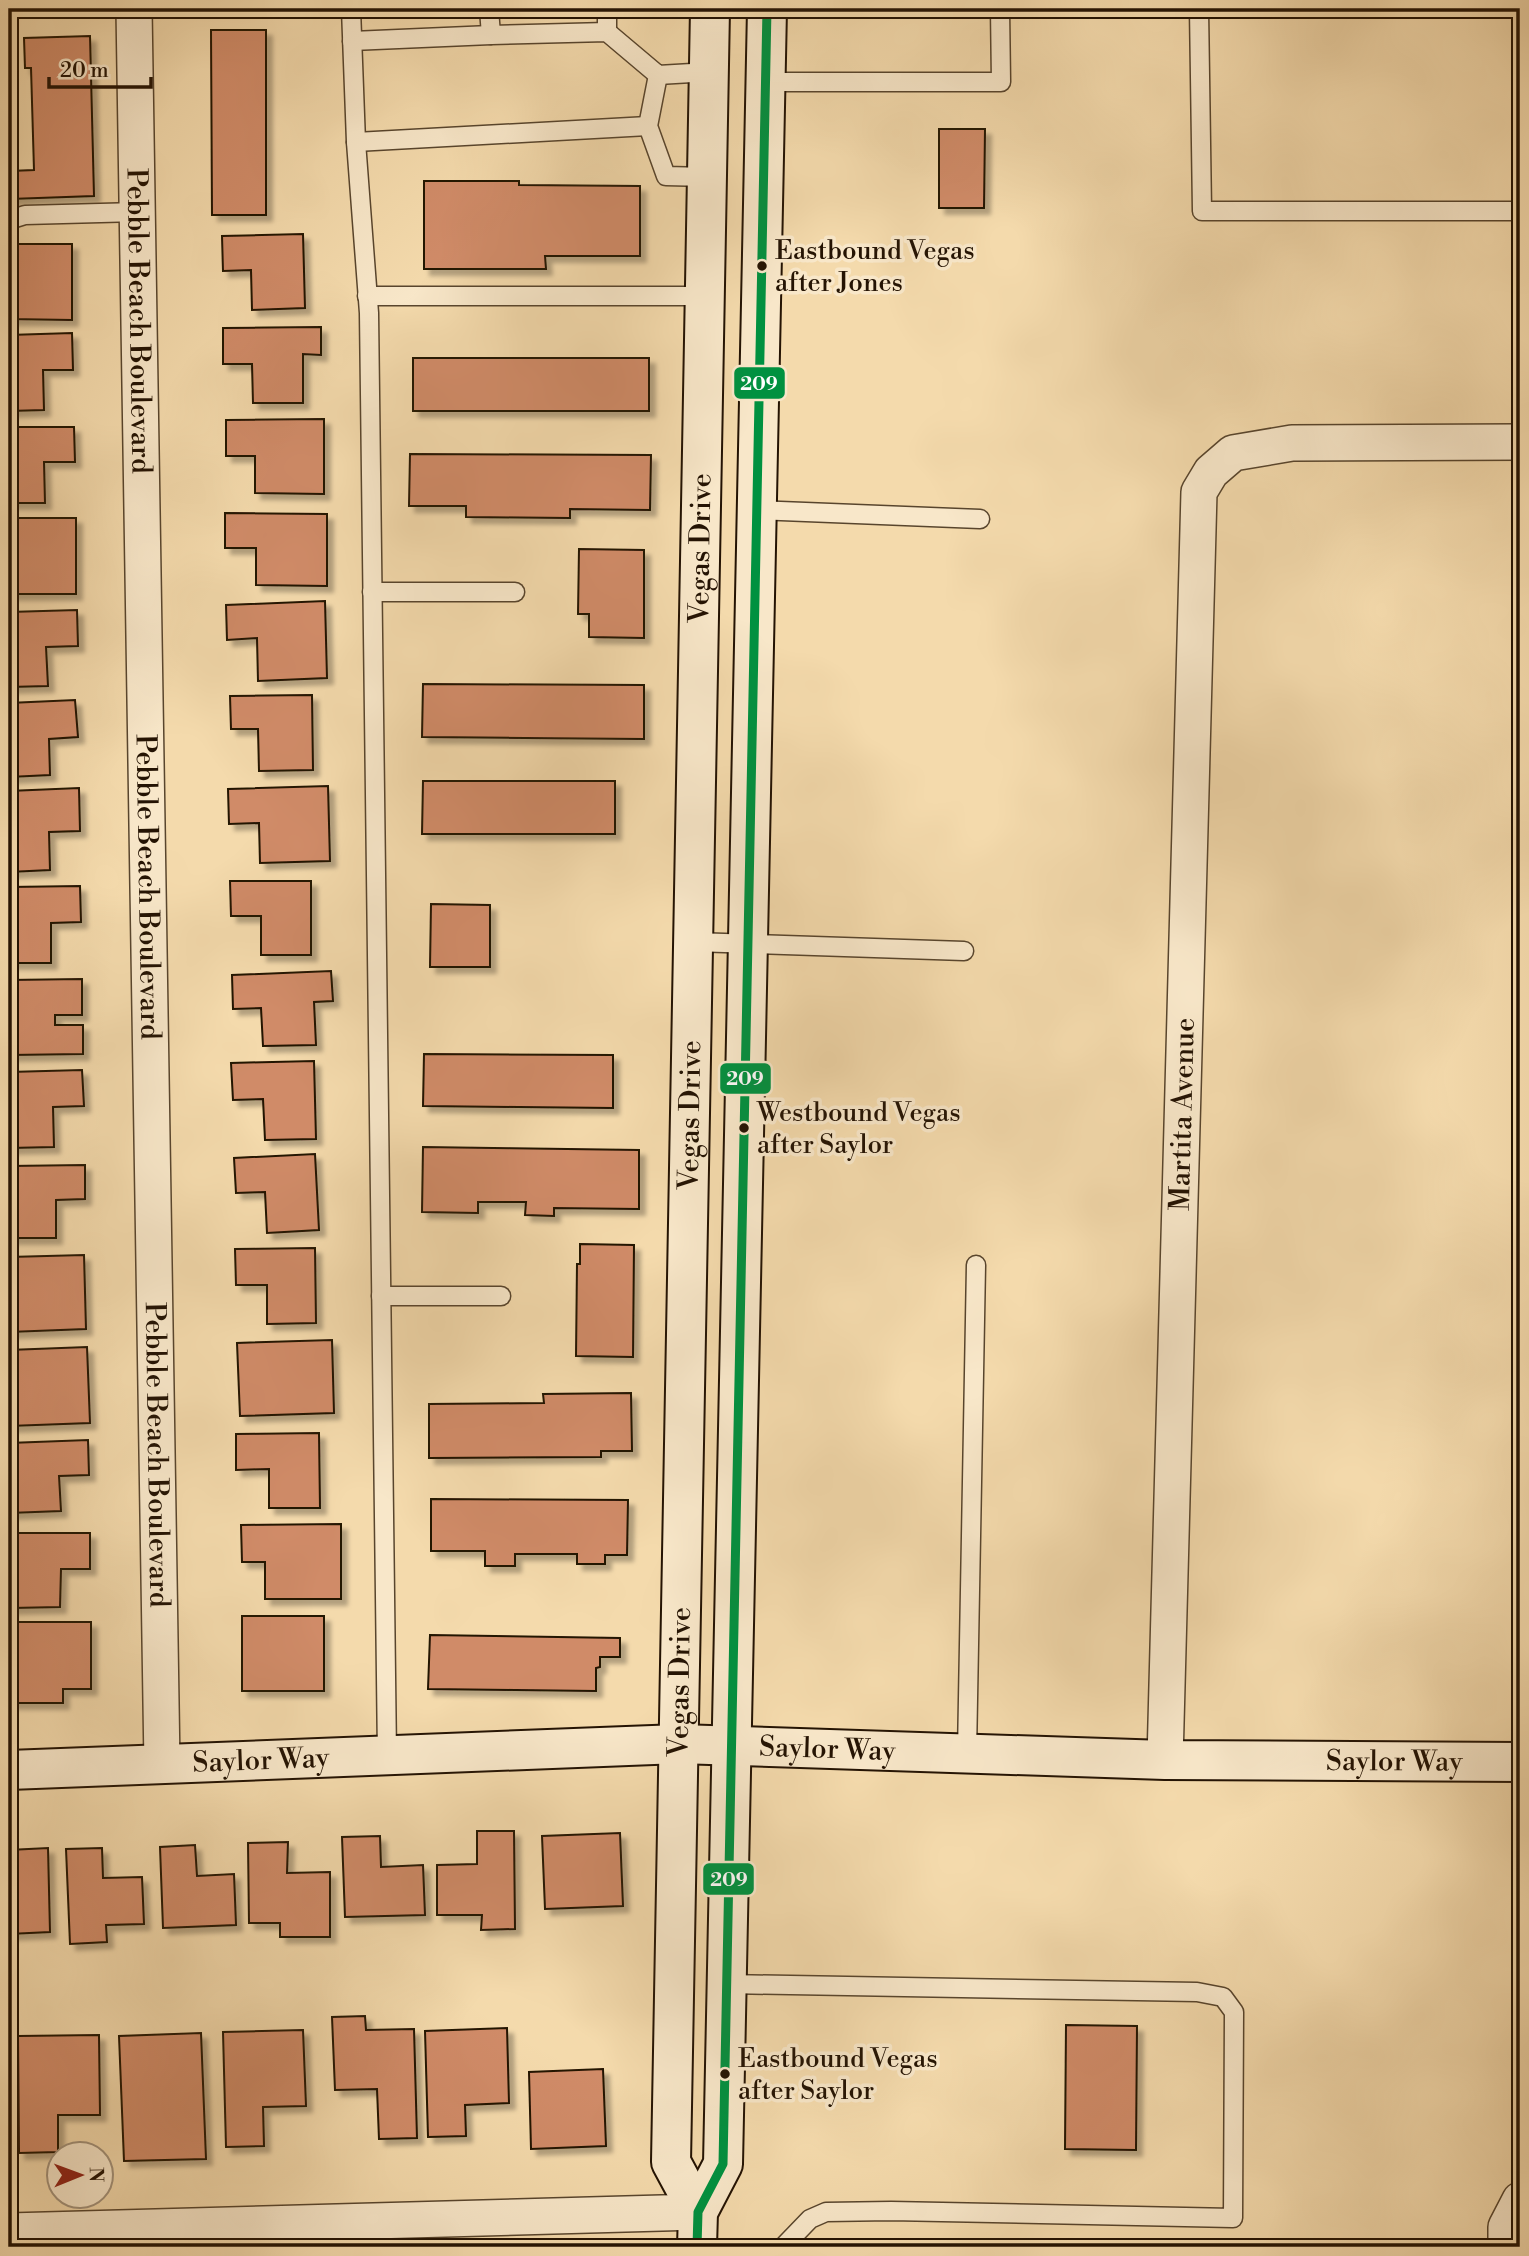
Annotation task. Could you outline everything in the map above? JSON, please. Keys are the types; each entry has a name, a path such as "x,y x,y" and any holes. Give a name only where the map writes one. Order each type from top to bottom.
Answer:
{"main road":[{"name":"Vegas Drive","path":"698,2230 671,2162 710,9"},
{"name":"Vegas Drive","path":"698,2230 723,2164 767,9"},
{"name":"Saylor Way","path":"9,1770 679,1744 1164,1760 1520,1762"}],"street":[{"name":"Pebble Beach Boulevard","path":"134,9 162,1765"},
{"name":"Martita Avenue","path":"1164,1760 1199,492 1211,472 1233,453 1292,443 1520,442"},
{"path":"1506,2247 1506,2227 1520,2200"},
{"path":"9,2231 698,2230"}],"lane":[{"path":"351,9 356,142 367,296 387,1756"},
{"path":"489,9 491,35"},
{"path":"607,9 607,32"},
{"path":"766,82 1001,82 1000,9"},
{"path":"1199,9 1202,211 1520,211"},
{"path":"352,41 607,32 658,75 709,72"},
{"path":"658,75 648,126 666,176 707,177"},
{"path":"356,142 648,126"},
{"path":"9,220 25,215 138,212"},
{"path":"367,296 705,296"},
{"path":"757,510 980,519"},
{"path":"372,593 516,592"},
{"path":"693,942 964,951"},
{"path":"967,1753 976,1265"},
{"path":"381,1296 501,1296"},
{"path":"727,1984 1196,1992 1223,1997 1234,2012 1233,2218 905,2211 826,2212 810,2219 783,2247"}],"building":[{"path":"211,30 266,30 266,215 212,215"},
{"path":"90,36 94,196 10,199 10,171 34,170 31,68 25,68 24,38"},
{"path":"939,129 985,129 984,208 939,208"},
{"path":"424,181 519,181 519,185 640,186 640,256 545,256 546,269 424,269"},
{"path":"303,234 305,308 252,310 251,270 223,271 222,236"},
{"path":"9,244 72,244 72,320 9,319"},
{"path":"321,327 321,355 303,354 303,403 253,403 252,364 223,364 223,328"},
{"path":"72,333 73,370 43,370 44,410 9,411 9,335"},
{"path":"413,358 649,358 649,411 413,411"},
{"path":"324,419 324,494 255,493 255,456 226,456 226,420"},
{"path":"9,427 74,427 75,462 44,462 45,503 9,503"},
{"path":"410,454 651,455 650,510 570,509 570,518 466,517 466,506 409,506"},
{"path":"225,513 327,514 327,586 256,585 256,548 225,548"},
{"path":"9,518 76,518 76,594 9,594"},
{"path":"579,549 644,550 644,638 589,637 589,614 578,614"},
{"path":"325,601 327,678 258,681 257,638 227,640 226,605"},
{"path":"77,610 78,646 46,647 48,686 9,687 9,612"},
{"path":"423,684 644,685 644,739 422,737"},
{"path":"312,695 313,770 259,771 258,729 231,729 230,696"},
{"path":"75,700 78,737 49,739 50,775 9,777 9,703"},
{"path":"423,781 615,781 615,834 422,834"},
{"path":"328,786 330,861 260,863 259,823 229,824 228,789"},
{"path":"79,788 80,831 49,832 50,870 9,872 9,791"},
{"path":"230,881 311,881 311,955 261,955 261,916 231,916"},
{"path":"80,886 81,922 51,923 51,963 9,963 9,887"},
{"path":"431,904 490,905 490,967 430,967"},
{"path":"331,971 333,1001 314,1002 316,1045 263,1046 261,1008 233,1009 232,975"},
{"path":"82,979 82,1015 55,1015 55,1025 83,1025 83,1054 9,1055 9,980"},
{"path":"424,1054 613,1055 613,1108 423,1106"},
{"path":"314,1061 316,1139 265,1140 263,1099 233,1100 231,1063"},
{"path":"82,1070 84,1106 53,1107 54,1147 9,1148 9,1072"},
{"path":"423,1147 639,1150 639,1209 554,1208 554,1216 525,1215 526,1202 478,1202 478,1213 422,1212"},
{"path":"315,1154 319,1230 267,1233 265,1192 236,1193 234,1158"},
{"path":"85,1165 85,1199 56,1200 56,1238 9,1238 9,1166"},
{"path":"580,1244 634,1245 633,1357 576,1356 577,1264 580,1264"},
{"path":"315,1248 316,1323 267,1324 267,1285 236,1285 235,1249"},
{"path":"84,1255 86,1329 9,1332 9,1257"},
{"path":"332,1340 334,1413 240,1416 237,1343"},
{"path":"87,1347 90,1423 9,1426 9,1350"},
{"path":"631,1393 632,1451 601,1451 601,1457 429,1458 429,1404 544,1403 543,1394"},
{"path":"319,1433 320,1508 269,1508 269,1469 236,1470 236,1434"},
{"path":"88,1440 89,1475 59,1476 61,1511 9,1513 9,1443"},
{"path":"431,1499 628,1500 627,1555 605,1555 605,1564 577,1564 577,1554 515,1554 515,1566 485,1566 485,1551 431,1551"},
{"path":"341,1524 341,1599 265,1599 265,1562 242,1562 241,1525"},
{"path":"11,1533 90,1533 90,1569 61,1569 60,1607 11,1608"},
{"path":"242,1616 324,1616 324,1691 242,1691"},
{"path":"11,1622 91,1622 91,1689 63,1689 63,1703 11,1703"},
{"path":"430,1635 620,1638 620,1657 600,1657 600,1667 596,1668 596,1691 428,1689"},
{"path":"477,1831 514,1831 515,1929 481,1930 482,1915 437,1915 437,1865 477,1864"},
{"path":"620,1833 623,1906 545,1909 542,1836"},
{"path":"380,1836 381,1867 423,1865 425,1915 345,1917 342,1837"},
{"path":"288,1842 287,1873 330,1872 330,1937 280,1937 280,1923 249,1923 248,1843"},
{"path":"195,1845 197,1876 234,1874 236,1925 163,1928 160,1847"},
{"path":"48,1848 50,1932 9,1934 9,1850"},
{"path":"102,1848 103,1878 142,1877 144,1924 106,1925 107,1942 70,1944 66,1849"},
{"path":"365,2016 366,2030 414,2029 417,2138 379,2139 377,2089 335,2090 332,2017"},
{"path":"1066,2025 1137,2026 1136,2150 1065,2149"},
{"path":"507,2028 509,2103 465,2105 466,2136 428,2137 425,2031"},
{"path":"303,2030 306,2106 263,2107 264,2146 226,2147 223,2032"},
{"path":"201,2033 206,2159 124,2161 119,2036"},
{"path":"99,2035 100,2115 58,2115 58,2140 46,2140 46,2152 19,2153 18,2036"},
{"path":"603,2069 606,2146 531,2149 529,2072"}],"transit line":[{"name":"209","path":"697,2247 698,2212 723,2164 767,9"}],"place":[{"name":"Eastbound Vegas after Jones","path":"762,266"},
{"name":"Westbound Vegas after Saylor","path":"744,1128"},
{"name":"Eastbound Vegas after Saylor","path":"725,2074"}]}
